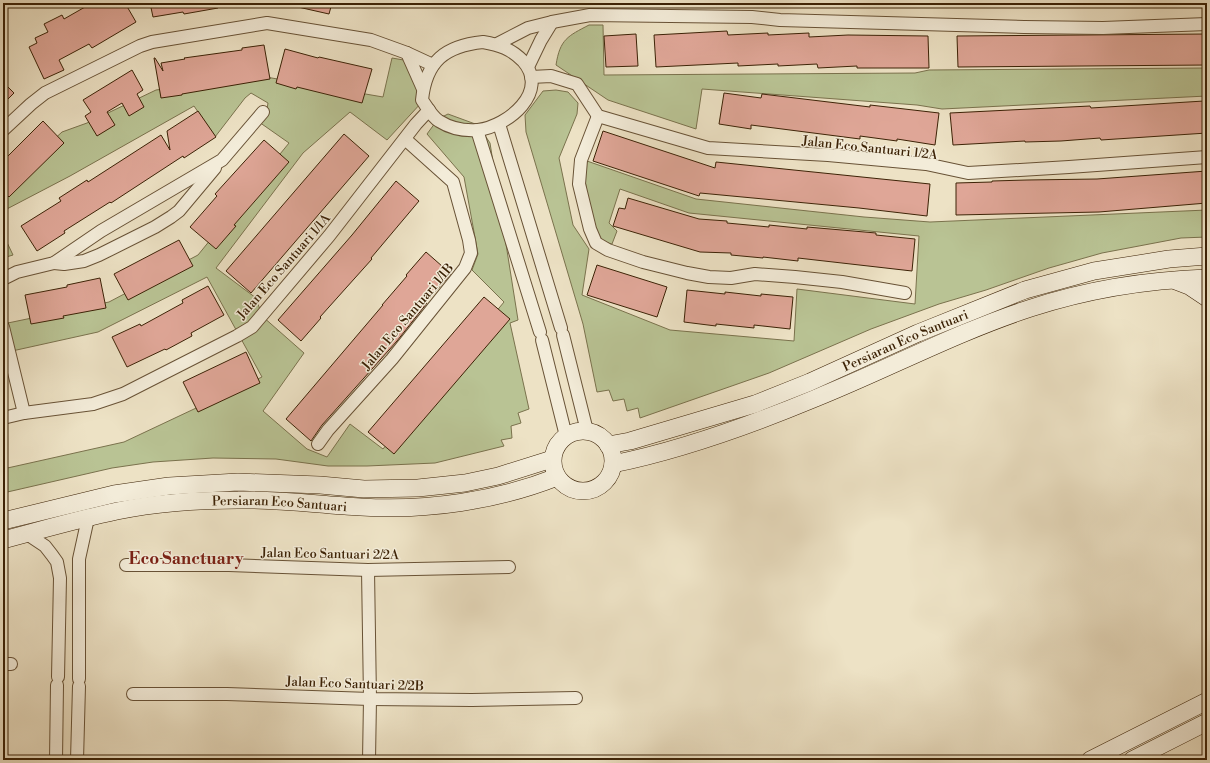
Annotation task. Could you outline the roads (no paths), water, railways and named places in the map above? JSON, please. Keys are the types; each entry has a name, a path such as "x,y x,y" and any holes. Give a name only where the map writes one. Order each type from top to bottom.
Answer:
{"street":[{"path":"497,44 528,28 590,15 752,17 780,20 1024,27 1103,28 1207,24"},
{"path":"527,98 531,87 530,72 541,40 552,22"},
{"path":"3,130 45,93 140,46 152,42 267,24 371,40 407,53 433,65"},
{"path":"551,76 527,98 514,115 499,124 477,130 460,129 438,121 422,100 427,75 433,65 448,52 461,46 483,42 497,44 508,48 516,54 530,72 551,76 577,84 598,116 581,160 579,184 590,229 596,243 608,250 643,262 709,277 731,278 755,274 796,277 842,282 904,293"},
{"path":"407,53 423,89"},
{"name":"Jalan Eco Santuari 1/1A","path":"3,418 24,413 93,404 123,394 252,327 329,236 416,124 429,110"},
{"path":"3,279 16,272 54,263 64,264 84,261 99,255 171,217 179,211 263,112"},
{"name":"Jalan Eco Santuari 1/2A","path":"598,116 708,148 836,156 926,164 968,173 1207,157"},
{"path":"499,124 556,309 587,431"},
{"path":"477,130 535,314 566,436"},
{"name":"Jalan Eco Santuari 1/1B","path":"318,444 328,430 392,359 465,268 471,253 465,221 453,182 405,139"},
{"path":"54,263 101,231 222,160"},
{"path":"1200,256 1202,279 1207,297"},
{"name":"Persiaran Eco Santuari","path":"608,445 657,434 755,404 810,382 918,332 1025,290 1094,271 1169,259 1200,256"},
{"name":"Persiaran Eco Santuari","path":"613,464 634,460 684,446 761,420 817,398 925,349 1031,308 1099,290 1173,280 1202,279"},
{"path":"1173,280 1189,286 1207,297"},
{"path":"535,314 556,309"},
{"path":"3,327 24,413"},
{"path":"587,431 596,434 608,445 612,454 613,464 611,473 606,481 599,487 590,491 580,491 571,489 563,484 557,477 553,468 552,459 554,450 559,442 566,436 573,433 587,431"},
{"name":"Persiaran Eco Santuari","path":"3,521 114,494 170,486 238,482 320,485 364,489 418,488 465,483 498,476 552,459"},
{"name":"Persiaran Eco Santuari","path":"3,540 118,511 172,504 238,500 362,507 421,507 468,502 534,486 557,477"},
{"path":"78,760 79,560 88,518"},
{"path":"27,534 45,546 52,555 57,562 60,578 56,760"},
{"name":"Jalan Eco Santuari 2/2A","path":"126,565 229,565 368,570 509,567"},
{"path":"368,570 370,699 368,760"},
{"path":"60,578 79,578"},
{"path":"57,685 79,686"},
{"name":"Jalan Eco Santuari 2/2B","path":"133,694 227,694 370,699 472,700 576,698"},
{"path":"1090,760 1207,701"},
{"path":"1132,760 1207,722"}],"district":[{"name":"Eco Sanctuary","path":"186,558"}]}
